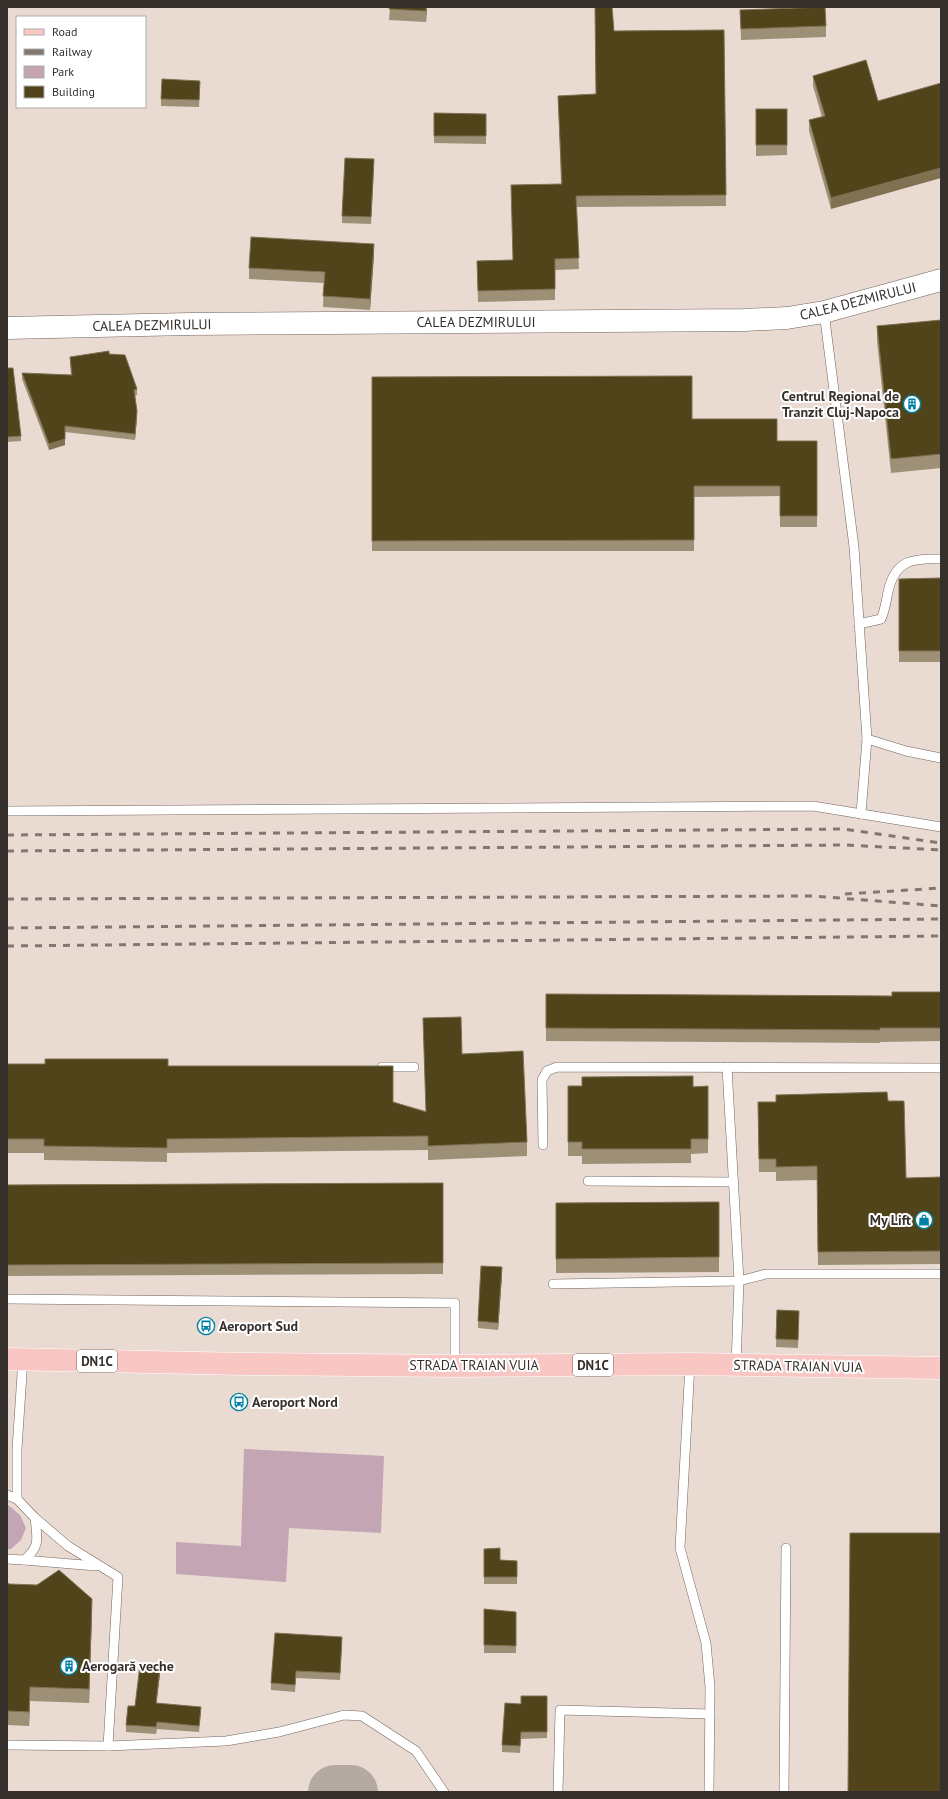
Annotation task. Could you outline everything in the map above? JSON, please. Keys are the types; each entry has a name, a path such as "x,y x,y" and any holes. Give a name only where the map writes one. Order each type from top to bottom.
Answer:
{"main road":[{"name":"CALEA DEZMIRULUI","path":"7,328 197,324 744,320 787,318 824,312 941,280"},
{"name":"STRADA TRAIAN VUIA","path":"15,1359 245,1364 455,1366 690,1364 941,1368"}],"lane":[{"path":"824,312 854,547 867,739 861,814"},
{"path":"859,624 881,619 894,572 905,563 924,558 941,558"},
{"path":"867,739 906,751 941,758"},
{"path":"7,811 813,806 941,827"},
{"path":"374,1067 414,1067"},
{"path":"543,1145 542,1080 547,1071 557,1067 941,1068"},
{"path":"727,1067 739,1281 736,1365"},
{"path":"588,1181 733,1182"},
{"path":"553,1284 739,1281 766,1274 941,1274"},
{"path":"7,1299 455,1303 455,1366"},
{"path":"15,1359 18,1442 17,1499"},
{"path":"690,1364 680,1548 706,1643 710,1687 709,1792"},
{"path":"7,1495 17,1499 35,1518 68,1546 118,1577 108,1746"},
{"path":"24,1560 34,1552 37,1538 35,1518"},
{"path":"784,1792 786,1548"},
{"path":"7,1559 98,1566"},
{"path":"558,1792 560,1710 710,1714"},
{"path":"7,1745 108,1746 226,1741 279,1732 344,1715 362,1716 416,1751 444,1792"}],"green space":[{"path":"244,1449 384,1456 381,1533 289,1528 286,1582 176,1574 176,1542 241,1546"},
{"path":"7,1504 20,1515 26,1528 21,1540 11,1549 7,1549"}],"building":[{"path":"390,7 426,7 426,11 389,9"},
{"path":"595,7 612,7 614,31 724,30 726,195 576,196 579,258 555,259 555,289 478,291 477,261 513,260 511,185 562,184 558,96 596,94"},
{"path":"825,7 826,26 741,29 740,10"},
{"path":"866,60 878,101 941,83 941,168 831,198 809,120 825,116 813,76"},
{"path":"162,79 200,81 199,100 161,99"},
{"path":"756,109 787,109 787,145 756,145"},
{"path":"434,113 486,114 486,136 434,136"},
{"path":"345,158 374,159 371,217 342,216"},
{"path":"251,237 374,244 370,299 323,296 325,272 249,268"},
{"name":"Centrul Regional de Tranzit Cluj-Napoca","path":"941,320 941,454 891,459 877,326"},
{"path":"109,351 109,354 125,355 137,389 134,390 137,411 135,434 65,426 65,439 49,444 22,373 72,375 70,357"},
{"path":"7,368 13,368 21,436 7,437"},
{"path":"692,376 692,419 777,419 777,441 817,441 817,516 780,516 780,486 694,486 694,540 372,541 372,377"},
{"path":"941,578 941,651 899,651 899,579"},
{"path":"892,992 941,992 941,1028 880,1028 880,1030 546,1028 546,994 892,996"},
{"path":"461,1017 462,1054 523,1051 527,1142 428,1146 428,1136 167,1139 167,1148 44,1146 44,1139 7,1139 7,1064 45,1064 45,1059 168,1059 168,1066 393,1066 393,1102 426,1112 423,1018"},
{"path":"693,1076 693,1087 708,1086 708,1139 691,1139 691,1149 582,1149 582,1142 568,1142 568,1086 582,1086 582,1077"},
{"path":"887,1092 888,1101 904,1101 906,1178 941,1177 941,1251 818,1252 817,1166 776,1167 776,1159 759,1159 758,1102 776,1102 776,1095"},
{"path":"443,1183 443,1263 7,1265 7,1185"},
{"path":"719,1202 719,1257 556,1259 556,1203"},
{"path":"481,1266 502,1267 498,1323 478,1321"},
{"path":"777,1310 799,1311 798,1340 776,1339"},
{"path":"850,1533 941,1533 941,1792 848,1792"},
{"path":"500,1548 500,1560 517,1561 517,1577 484,1577 484,1549"},
{"name":"Aerogară veche","path":"59,1570 92,1599 89,1689 30,1687 29,1712 8,1711 7,1719 7,1582 9,1584 37,1585"},
{"path":"484,1609 516,1612 516,1646 484,1645"},
{"path":"275,1633 342,1637 340,1673 296,1671 295,1685 271,1683"},
{"path":"140,1665 160,1667 156,1703 201,1707 199,1726 157,1722 156,1727 126,1725 128,1706 135,1706"},
{"path":"521,1696 547,1696 547,1732 521,1732 520,1746 502,1745 505,1703 521,1704"}],"taxiway":[{"path":"335,1792 351,1792"}],"railway":[{"path":"7,835 844,829 941,843"},
{"path":"7,851 846,845 941,850"},
{"path":"845,894 941,888"},
{"path":"7,899 813,896 941,906"},
{"path":"7,928 941,919"},
{"path":"7,946 941,936"}],"place":[{"name":"Centrul Regional de Tranzit Cluj-Napoca","path":"912,404"},
{"name":"My Lift","path":"924,1220"},
{"name":"Aeroport Sud","path":"206,1326"},
{"name":"Aeroport Nord","path":"239,1402"},
{"name":"Aerogară veche","path":"69,1666"}]}
